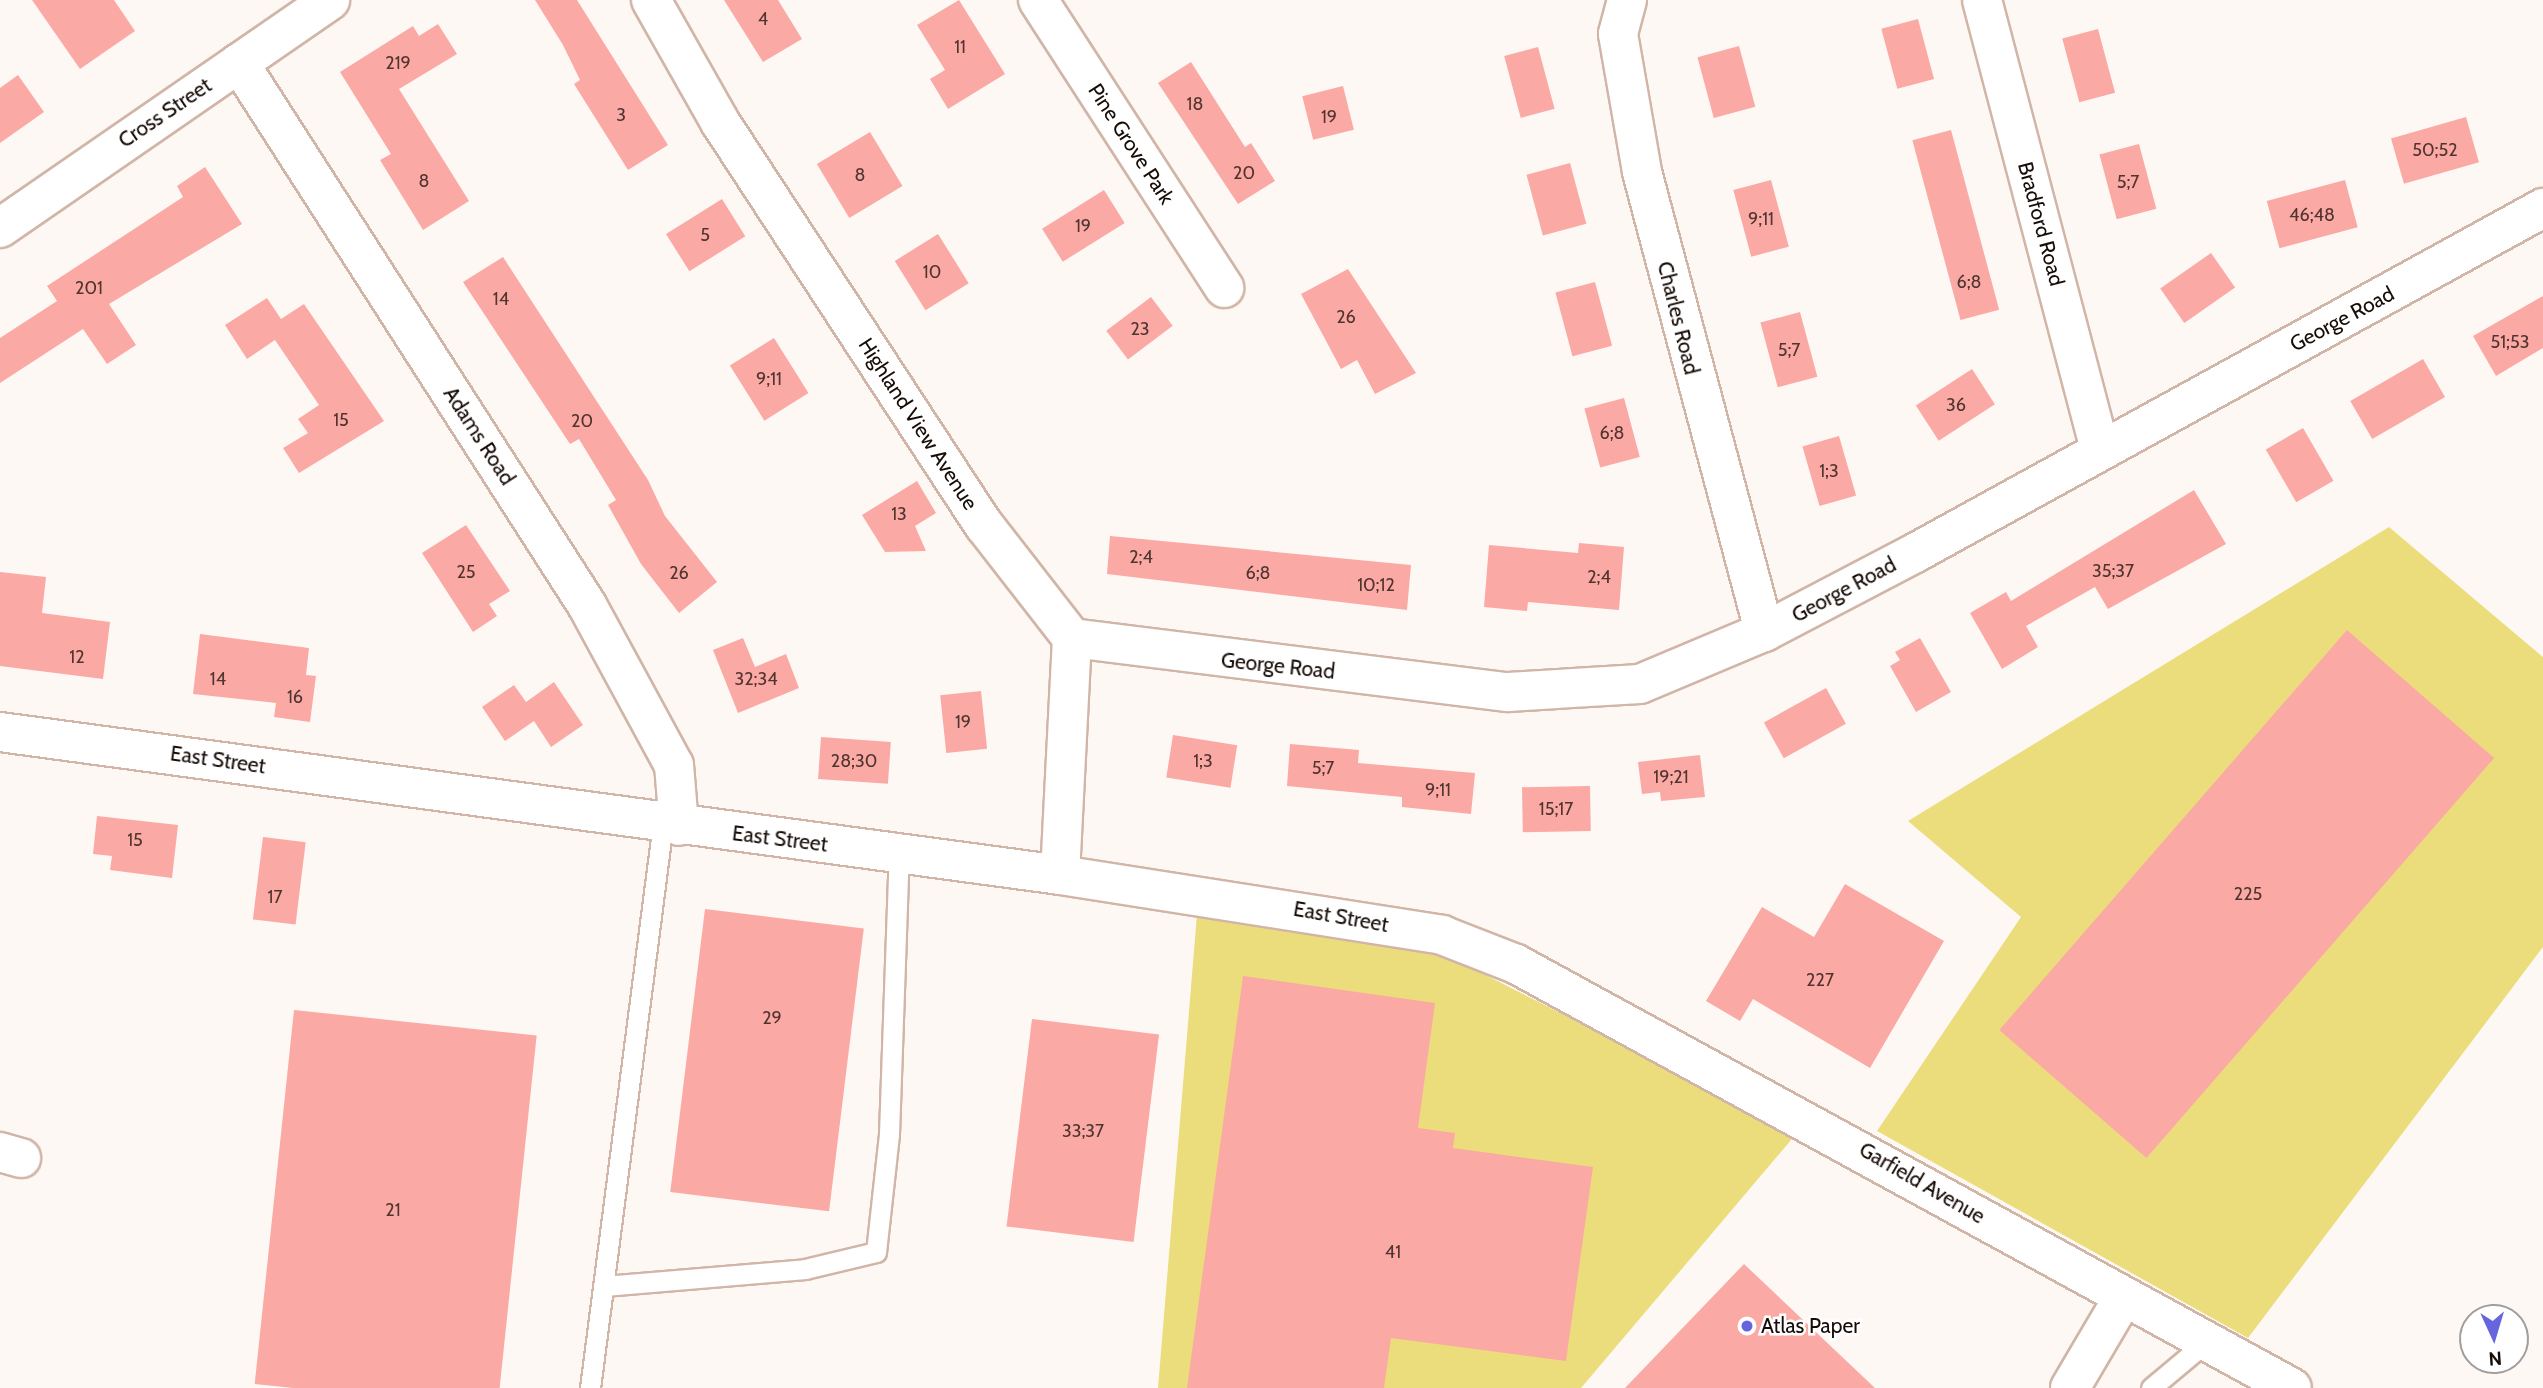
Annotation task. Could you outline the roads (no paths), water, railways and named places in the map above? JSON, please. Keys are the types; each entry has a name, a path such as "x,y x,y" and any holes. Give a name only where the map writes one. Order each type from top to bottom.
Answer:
{"street":[{"name":"Cross Street","path":"0,228 331,0"},
{"name":"Highland View Avenue","path":"651,0 720,122 969,501 1072,638"},
{"name":"Pine Grove Park","path":"1038,0 1224,288"},
{"name":"Charles Road","path":"1627,0 1618,34 1642,172 1764,632"},
{"name":"Bradford Road","path":"1982,0 2099,447"},
{"name":"Adams Road","path":"239,63 587,605 674,765 671,825"},
{"name":"George Road","path":"1072,638 1508,692 1640,684 1764,632 2099,447 2543,208"},
{"path":"1060,875 1072,638"},
{"name":"East Street","path":"0,732 671,825 1060,875 1432,933 1479,947 1549,982"},
{"name":"Garfield Avenue","path":"1549,982 1881,1159 2123,1298 2292,1388"},
{"path":"2070,1388 2123,1298"}],"lane":[{"path":"590,1388 671,825"},
{"path":"604,1286 805,1269 876,1252 889,1134 899,854"},
{"path":"2151,1388 2206,1342"}],"place":[{"name":"Atlas Paper","path":"1747,1326"}]}
